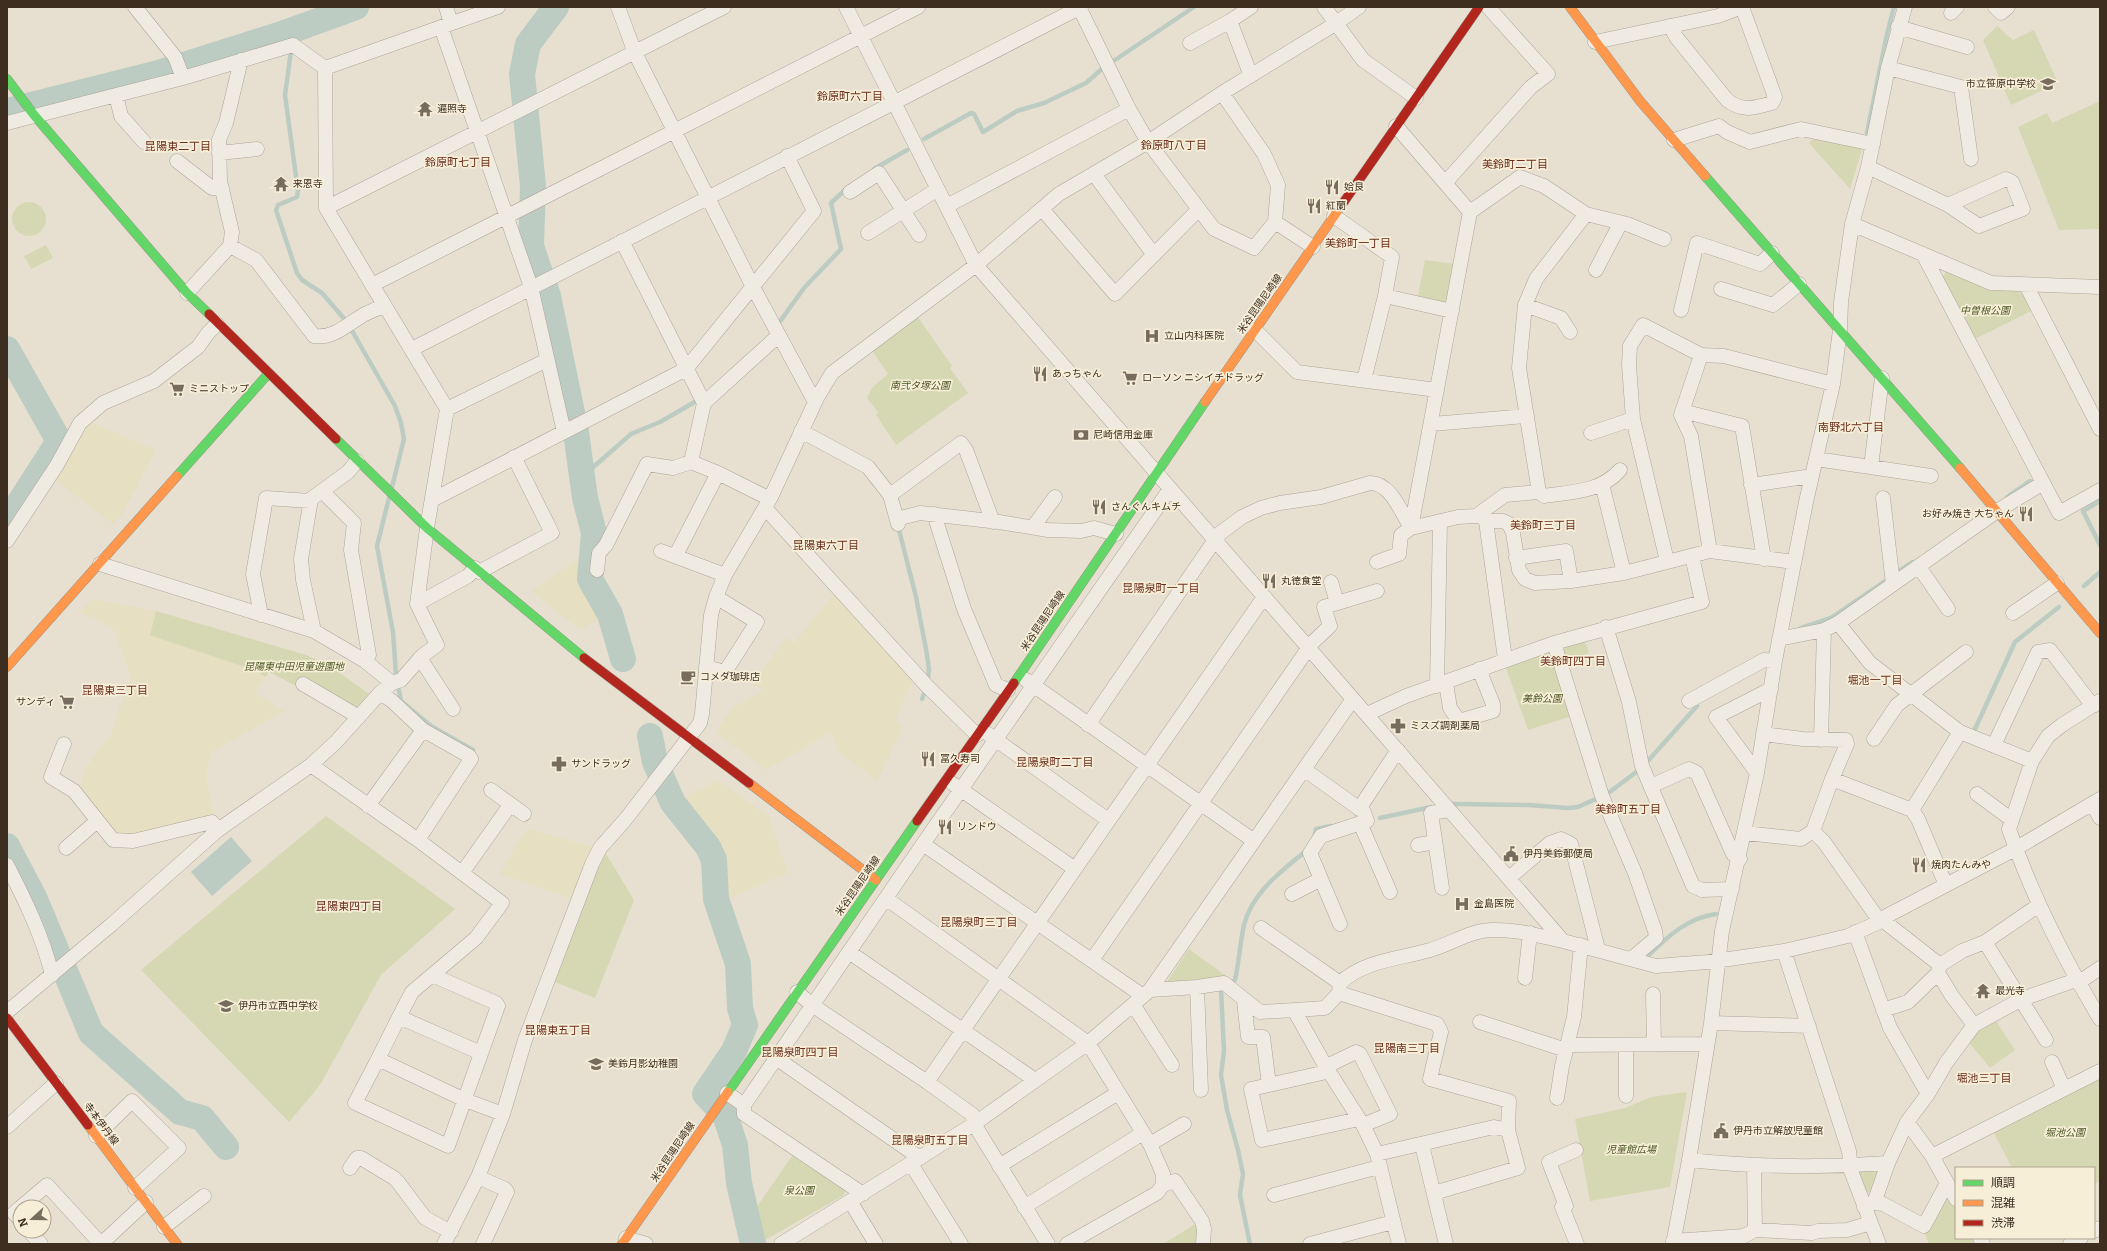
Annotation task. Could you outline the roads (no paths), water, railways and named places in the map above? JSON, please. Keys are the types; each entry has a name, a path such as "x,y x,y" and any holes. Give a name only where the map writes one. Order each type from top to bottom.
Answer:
{"street":[{"path":"135,7 175,57 183,78"},
{"path":"446,7 446,25 477,132 507,216 539,283 547,360 571,428"},
{"path":"325,68 498,7"},
{"path":"618,7 635,53 753,287 815,402"},
{"path":"326,208 724,7"},
{"path":"846,7 976,265 1563,941"},
{"path":"372,285 918,7"},
{"path":"412,349 708,196 1080,7 1129,109 1148,142 1214,229 1254,248 1275,222 1278,185 1264,154 1222,94"},
{"path":"1190,43 1230,21 1251,7"},
{"path":"1324,7 1363,60 1416,98"},
{"path":"350,1168 357,1158 361,1158 394,1178 425,1218 448,1238 478,1177 503,1114 525,1040 592,864 600,848 625,820 687,737 700,723 711,615 716,597 725,575 767,503 827,380 840,366 976,265 1059,194 1148,142 1222,94 1336,24 1359,7"},
{"name":"米谷昆陽尼崎線","path":"624,1241 1020,674 1156,473 1479,7"},
{"path":"1445,183 1531,87 1548,74 1488,7"},
{"path":"1570,7 1640,101 1882,378 2100,633"},
{"path":"1595,42 1670,26 1718,16 1742,7 1775,97 1772,103 1755,108 1738,106 1724,97 1676,37 1670,26"},
{"path":"1871,1223 1846,1230 1673,1243 1689,1160 1711,1023 1722,931 1740,859 1757,773 1775,661 1794,562 1833,384 1840,330 1841,302 1852,224 1868,167 1898,27 1905,7"},
{"path":"1995,7 2001,13 2008,7"},
{"path":"1230,21 1251,76"},
{"path":"1898,27 1967,47"},
{"path":"7,123 183,78 293,45 325,68"},
{"path":"187,293 230,246 232,232 222,188 219,140 226,123 240,60"},
{"path":"7,1012 52,975 218,830 311,765 336,742 380,693 392,683 402,680 420,658 437,645 417,604 427,528 447,409 326,208 325,68"},
{"path":"1888,68 1961,87 1971,159"},
{"path":"7,79 34,115 187,293 268,374 427,528 563,642 876,880"},
{"path":"116,95 121,116 144,142"},
{"path":"947,206 1129,109"},
{"path":"1396,126 1470,212"},
{"path":"1674,140 1719,126 1727,132 1750,142 1801,129 1873,144"},
{"path":"219,153 257,148"},
{"path":"432,500 686,369 814,211 787,156"},
{"path":"177,161 212,188 222,188"},
{"path":"1868,167 1948,205 1979,226 2023,209 2012,182 2006,179 1948,205"},
{"path":"850,192 879,173 919,235"},
{"path":"1094,174 1154,255"},
{"path":"1411,528 1432,424 1470,212 1520,177 1544,186 1586,214 1604,218 1620,224 1627,224 1664,239"},
{"path":"868,233 938,189"},
{"path":"1042,209 1115,294 1199,209"},
{"path":"1586,214 1536,279 1525,305 1519,368 1528,416 1539,492 1544,496 1582,491 1602,484 1615,476 1620,470"},
{"path":"1334,216 1392,257 1385,296 1364,380"},
{"path":"1275,222 1313,246"},
{"path":"1596,270 1620,224"},
{"path":"1852,224 1991,283 2100,287"},
{"path":"622,241 704,403"},
{"path":"1681,310 1697,243 1760,264 1772,253"},
{"path":"230,246 256,260 314,336 322,338 345,328 365,314 385,306"},
{"path":"1923,254 2059,513 2100,490"},
{"path":"1721,289 1772,305 1799,284"},
{"path":"2026,285 2100,429"},
{"path":"1385,296 1452,311"},
{"path":"1525,305 1561,318 1570,332"},
{"path":"7,541 57,465 80,423 103,403 154,381 198,347 208,333 217,324"},
{"path":"1667,561 1633,420 1629,365 1630,346 1643,325 1701,355 1724,356 1833,384"},
{"path":"1256,330 1297,372 1438,390"},
{"path":"691,462 704,403 780,335"},
{"path":"1701,355 1680,415 1691,436 1710,551"},
{"path":"447,409 547,360"},
{"path":"7,667 268,374"},
{"path":"1871,467 1882,378"},
{"path":"1682,411 1742,426 1764,558"},
{"path":"1432,424 1528,416"},
{"path":"1591,433 1633,420"},
{"path":"802,431 868,467 890,495 897,522 920,513 1048,530 1081,531 1094,528 1116,534"},
{"path":"890,495 960,443 966,450 993,522"},
{"path":"417,604 477,570 552,533 514,457"},
{"path":"1816,458 1930,476"},
{"path":"314,631 303,580 301,559 310,501 348,472 357,461"},
{"path":"597,570 599,553 606,545 647,464 673,468 691,462 718,473 767,503 927,686 979,732 995,740 1108,820"},
{"path":"676,555 718,473"},
{"path":"1751,485 1812,476"},
{"path":"1088,725 1219,534 1242,517 1261,508 1280,502 1322,496 1377,483 1388,491 1411,528"},
{"path":"1779,639 1824,630 1838,623 1997,511 2043,483"},
{"path":"1602,484 1624,573"},
{"path":"863,1194 744,1114 744,1105 887,899 960,790 1170,489"},
{"path":"322,491 354,522 351,550 369,655 365,660"},
{"path":"1483,517 1505,495 1539,492"},
{"path":"1033,527 1055,497"},
{"path":"261,615 253,574 266,498 310,501"},
{"path":"1883,498 1893,584"},
{"path":"934,514 971,629 996,685 1008,690"},
{"path":"1377,562 1399,554 1400,535 1411,528 1458,517 1483,517 1503,521 1509,524 1514,533 1518,570 1528,581 1535,583 1570,581 1624,573 1710,551 1794,562"},
{"path":"1483,517 1505,659"},
{"path":"1440,522 1442,684 1450,708 1459,721 1493,711 1493,704 1480,669"},
{"path":"661,551 676,555 725,575"},
{"path":"1516,558 1566,551 1570,581"},
{"path":"1367,714 1406,696 1442,684 1505,659 1606,627 1702,602 1692,556"},
{"path":"100,564 314,631 365,660 392,683"},
{"path":"1919,567 1948,609"},
{"path":"1330,582 1337,603"},
{"path":"2013,613 2057,583"},
{"path":"1092,960 1200,803 1309,650 1312,643 1330,626 1324,607 1377,591"},
{"path":"706,667 725,672 757,622 716,597"},
{"path":"927,1082 1000,980 1108,820 1264,597"},
{"path":"1838,623 1870,663 1911,696 1960,732 1980,741 1984,740 2032,762"},
{"path":"1606,627 1630,702 1642,766 1693,886 1702,890 1732,889"},
{"path":"1821,740 1824,630"},
{"path":"1554,643 1602,796 1635,873 1655,931 1656,938 1631,959"},
{"path":"1994,745 2038,652 2050,650 2096,703 2048,736 2032,762 2009,829 2015,849 2039,905 2077,981 2100,1019"},
{"path":"1874,739 1897,705 1911,696 1966,652"},
{"path":"420,658 453,709"},
{"path":"1689,701 1764,660 1775,661"},
{"path":"1020,674 1032,686 1254,841"},
{"path":"303,684 359,716"},
{"path":"1757,773 1716,717 1771,690"},
{"path":"380,693 392,701 423,730 469,756 471,759 418,840"},
{"path":"787,1243 850,1201 974,1124 1088,1043 1134,1006 1147,993 1354,699"},
{"path":"368,806 423,730"},
{"path":"1912,810 1960,732"},
{"path":"1745,833 1801,839 1813,831 1832,779 1847,744 1846,740 1821,740 1763,734"},
{"path":"61,746 51,777 74,791 113,840 133,841 154,831 212,822 218,830"},
{"path":"1359,809 1398,750"},
{"path":"311,765 418,840 502,903 476,938 432,975 412,992 355,1103 448,1146 466,1100 498,1006 496,1003 432,975"},
{"path":"1651,786 1689,769 1697,773 1733,854 1740,859"},
{"path":"1305,770 1364,812 1367,821 1321,836 1310,853 1340,924"},
{"path":"946,779 1075,869"},
{"path":"1832,779 1912,810 1918,819 1946,885"},
{"path":"491,790 524,814"},
{"path":"1977,794 2012,820"},
{"path":"923,844 1092,960 1147,993 1224,983 1260,1012 1325,1008 1339,988 1361,968 1429,950 1490,930 1530,933 1598,949 1656,966 1784,951 1855,932 1877,923 1879,920 2015,849 2096,802 2100,818"},
{"path":"462,873 510,805"},
{"path":"1442,888 1431,812 1449,810"},
{"path":"66,848 97,821"},
{"path":"1360,823 1390,892"},
{"path":"1813,831 1824,842 1879,920 1886,922 1939,969 1952,996 1974,1025"},
{"path":"1509,878 1550,843 1561,839 1571,844 1598,949"},
{"path":"1418,845 1435,842"},
{"path":"7,865 21,905 47,956 52,975"},
{"path":"1292,894 1321,879"},
{"path":"887,899 1088,1043 1146,1138 1163,1174 1163,1185"},
{"path":"1884,1010 1908,1002 1939,969 1962,952 1984,942 2039,905"},
{"path":"1261,928 1339,988 1437,1024 1441,1032 1430,1079 1509,1101 1508,1130 1518,1168 1434,1193"},
{"path":"1855,932 1890,1028 1928,1094"},
{"path":"1525,978 1530,933"},
{"path":"1984,942 2022,999 2046,1040"},
{"path":"1557,1098 1562,1066 1574,1017 1574,996 1581,945"},
{"path":"1784,951 1849,1150 1851,1166 1869,1205 1871,1223 1879,1244"},
{"path":"849,952 1035,1080"},
{"path":"1869,1205 1907,1122 1928,1094 1946,1063 1974,1025 2022,999 2077,981 2100,968"},
{"path":"1197,987 1201,1090"},
{"path":"797,992 812,1005 927,1082 973,1115 974,1124 1048,1244"},
{"path":"1653,994 1654,1044"},
{"path":"1244,1000 1248,1037 1263,1037 1269,1085"},
{"path":"1134,1006 1172,1065"},
{"path":"1294,1010 1326,1067 1361,1122 1378,1160 1398,1244"},
{"path":"399,1017 481,1053"},
{"name":"寺本伊丹線","path":"7,1018 177,1244"},
{"path":"1480,1022 1567,1048 1654,1044 1707,1044"},
{"path":"1711,1023 1809,1026"},
{"path":"1626,1046 1626,1096"},
{"path":"1356,1052 1360,1054 1390,1114 1361,1122 1262,1140 1251,1089 1269,1085 1322,1073 1326,1067 1356,1052"},
{"path":"776,1058 916,1161 961,1244"},
{"path":"378,1059 466,1100 503,1114"},
{"path":"2052,1062 2064,1090"},
{"path":"1932,1156 2100,1071"},
{"path":"7,1127 56,1083"},
{"path":"999,1166 1118,1093"},
{"path":"726,1094 744,1105"},
{"path":"96,1136 132,1101 179,1148 135,1188"},
{"path":"1907,1122 1932,1156 1955,1197"},
{"path":"1024,1207 1146,1138 1184,1124"},
{"path":"1274,1195 1422,1145 1494,1127 1508,1130"},
{"path":"1422,1145 1446,1244"},
{"path":"1576,1150 1549,1162 1566,1206 1562,1207 1572,1215 1577,1244"},
{"path":"1689,1160 1754,1165 1851,1166 1888,1163"},
{"path":"1749,1237 1754,1165"},
{"path":"478,1177 505,1189 507,1192 483,1244"},
{"path":"1067,1244 1157,1193 1163,1185 1175,1181 1202,1221 1204,1229 1203,1244"},
{"path":"1869,1205 1883,1204 1924,1226 1947,1183"},
{"path":"31,1199 47,1185 101,1244 146,1202"},
{"path":"164,1227 204,1196"},
{"path":"850,1201 876,1244"},
{"path":"1310,1244 1393,1222"},
{"path":"2070,1244 2079,1239"},
{"path":"624,1241 646,1244"}],"waterway":[{"path":"7,111 162,72 282,34 356,7"},
{"path":"556,7 528,44 522,74 533,186 531,246 548,296 576,432 585,498 594,533 590,579 610,614 623,659"},
{"path":"1112,62 1194,7"},
{"path":"1867,133 1894,7"},
{"path":"291,30 291,51 285,95 298,191 297,197 278,205 276,210 297,273 302,280 322,293 347,322 395,406 401,423 404,439 392,487"},
{"path":"924,139 971,113 974,114 983,132 1017,111 1044,103 1086,83 1104,67"},
{"path":"874,169 907,150"},
{"path":"776,327 804,288 841,249 831,203 847,188"},
{"path":"7,349 59,441 7,522"},
{"path":"582,477 631,434 660,422 700,399"},
{"path":"2007,497 2030,481"},
{"path":"389,498 377,546 393,632 396,675 401,701 431,726 473,750"},
{"path":"2100,501 2083,511 2100,545"},
{"path":"898,526 916,597 929,669 927,686 922,699"},
{"path":"1896,573 1913,562"},
{"path":"2084,586 2100,572"},
{"path":"1801,628 1831,618 1888,579"},
{"path":"1975,729 2015,642 2059,607"},
{"path":"1646,763 1697,706"},
{"path":"650,736 655,762 673,803 708,847 714,860 716,899 738,964 740,1008 745,1025 734,1051 705,1094 725,1115 735,1145 739,1183 753,1244"},
{"path":"1607,794 1639,770"},
{"path":"1454,804 1529,805 1568,808 1578,807 1598,798"},
{"path":"1380,818 1431,807"},
{"path":"1314,838 1316,829 1331,826"},
{"path":"7,846 34,897 91,1033 180,1112 202,1118 226,1147"},
{"path":"1250,1244 1240,1195 1243,1174 1227,1110 1221,1075 1224,1051 1221,989 1235,980 1244,925 1254,902 1278,874 1307,850"},
{"path":"1649,955 1672,934 1688,923 1716,914"}],"place":[{"name":"市立笹原中学校","path":"2048,84"},
{"name":"遍照寺","path":"425,109"},
{"name":"来恩寺","path":"281,184"},
{"name":"姶良","path":"1332,187"},
{"name":"紅蘭","path":"1314,206"},
{"name":"立山内科医院","path":"1152,336"},
{"name":"あっちゃん","path":"1040,374"},
{"name":"ローソン ニシイチドラッグ","path":"1130,378"},
{"name":"ミニストップ","path":"177,389"},
{"name":"尼崎信用金庫","path":"1081,435"},
{"name":"さんぐんキムチ","path":"1099,507"},
{"name":"お好み焼き 大ちゃん","path":"2026,514"},
{"name":"丸徳食堂","path":"1269,581"},
{"name":"コメダ珈琲店","path":"688,677"},
{"name":"サンディ","path":"67,702"},
{"name":"ミスズ調剤薬局","path":"1398,726"},
{"name":"冨久寿司","path":"928,759"},
{"name":"サンドラッグ","path":"559,764"},
{"name":"リンドウ","path":"945,827"},
{"name":"伊丹美鈴郵便局","path":"1511,854"},
{"name":"焼肉たんみや","path":"1919,865"},
{"name":"金島医院","path":"1462,904"},
{"name":"最光寺","path":"1983,991"},
{"name":"伊丹市立西中学校","path":"226,1006"},
{"name":"美鈴月影幼稚園","path":"596,1064"},
{"name":"伊丹市立解放児童館","path":"1721,1131"}],"district":[{"name":"鈴原町六丁目","path":"850,96"},
{"name":"鈴原町八丁目","path":"1174,145"},
{"name":"昆陽東二丁目","path":"178,146"},
{"name":"鈴原町七丁目","path":"458,162"},
{"name":"美鈴町二丁目","path":"1515,164"},
{"name":"美鈴町一丁目","path":"1358,243"},
{"name":"南野北六丁目","path":"1851,427"},
{"name":"美鈴町三丁目","path":"1543,525"},
{"name":"昆陽東六丁目","path":"826,545"},
{"name":"昆陽泉町一丁目","path":"1161,588"},
{"name":"美鈴町四丁目","path":"1573,661"},
{"name":"堀池一丁目","path":"1875,680"},
{"name":"昆陽東三丁目","path":"115,690"},
{"name":"昆陽泉町二丁目","path":"1055,762"},
{"name":"美鈴町五丁目","path":"1628,809"},
{"name":"昆陽東四丁目","path":"349,906"},
{"name":"昆陽泉町三丁目","path":"979,922"},
{"name":"昆陽東五丁目","path":"558,1030"},
{"name":"昆陽南三丁目","path":"1407,1048"},
{"name":"昆陽泉町四丁目","path":"800,1052"},
{"name":"堀池三丁目","path":"1984,1078"},
{"name":"昆陽泉町五丁目","path":"930,1140"}],"park label":[{"name":"中曽根公園","path":"1985,311"},
{"name":"南弐タ塚公園","path":"920,386"},
{"name":"昆陽東中田児童遊園地","path":"294,667"},
{"name":"美鈴公園","path":"1542,699"},
{"name":"堀池公園","path":"2065,1133"},
{"name":"児童館広場","path":"1631,1150"},
{"name":"泉公園","path":"799,1191"}]}
